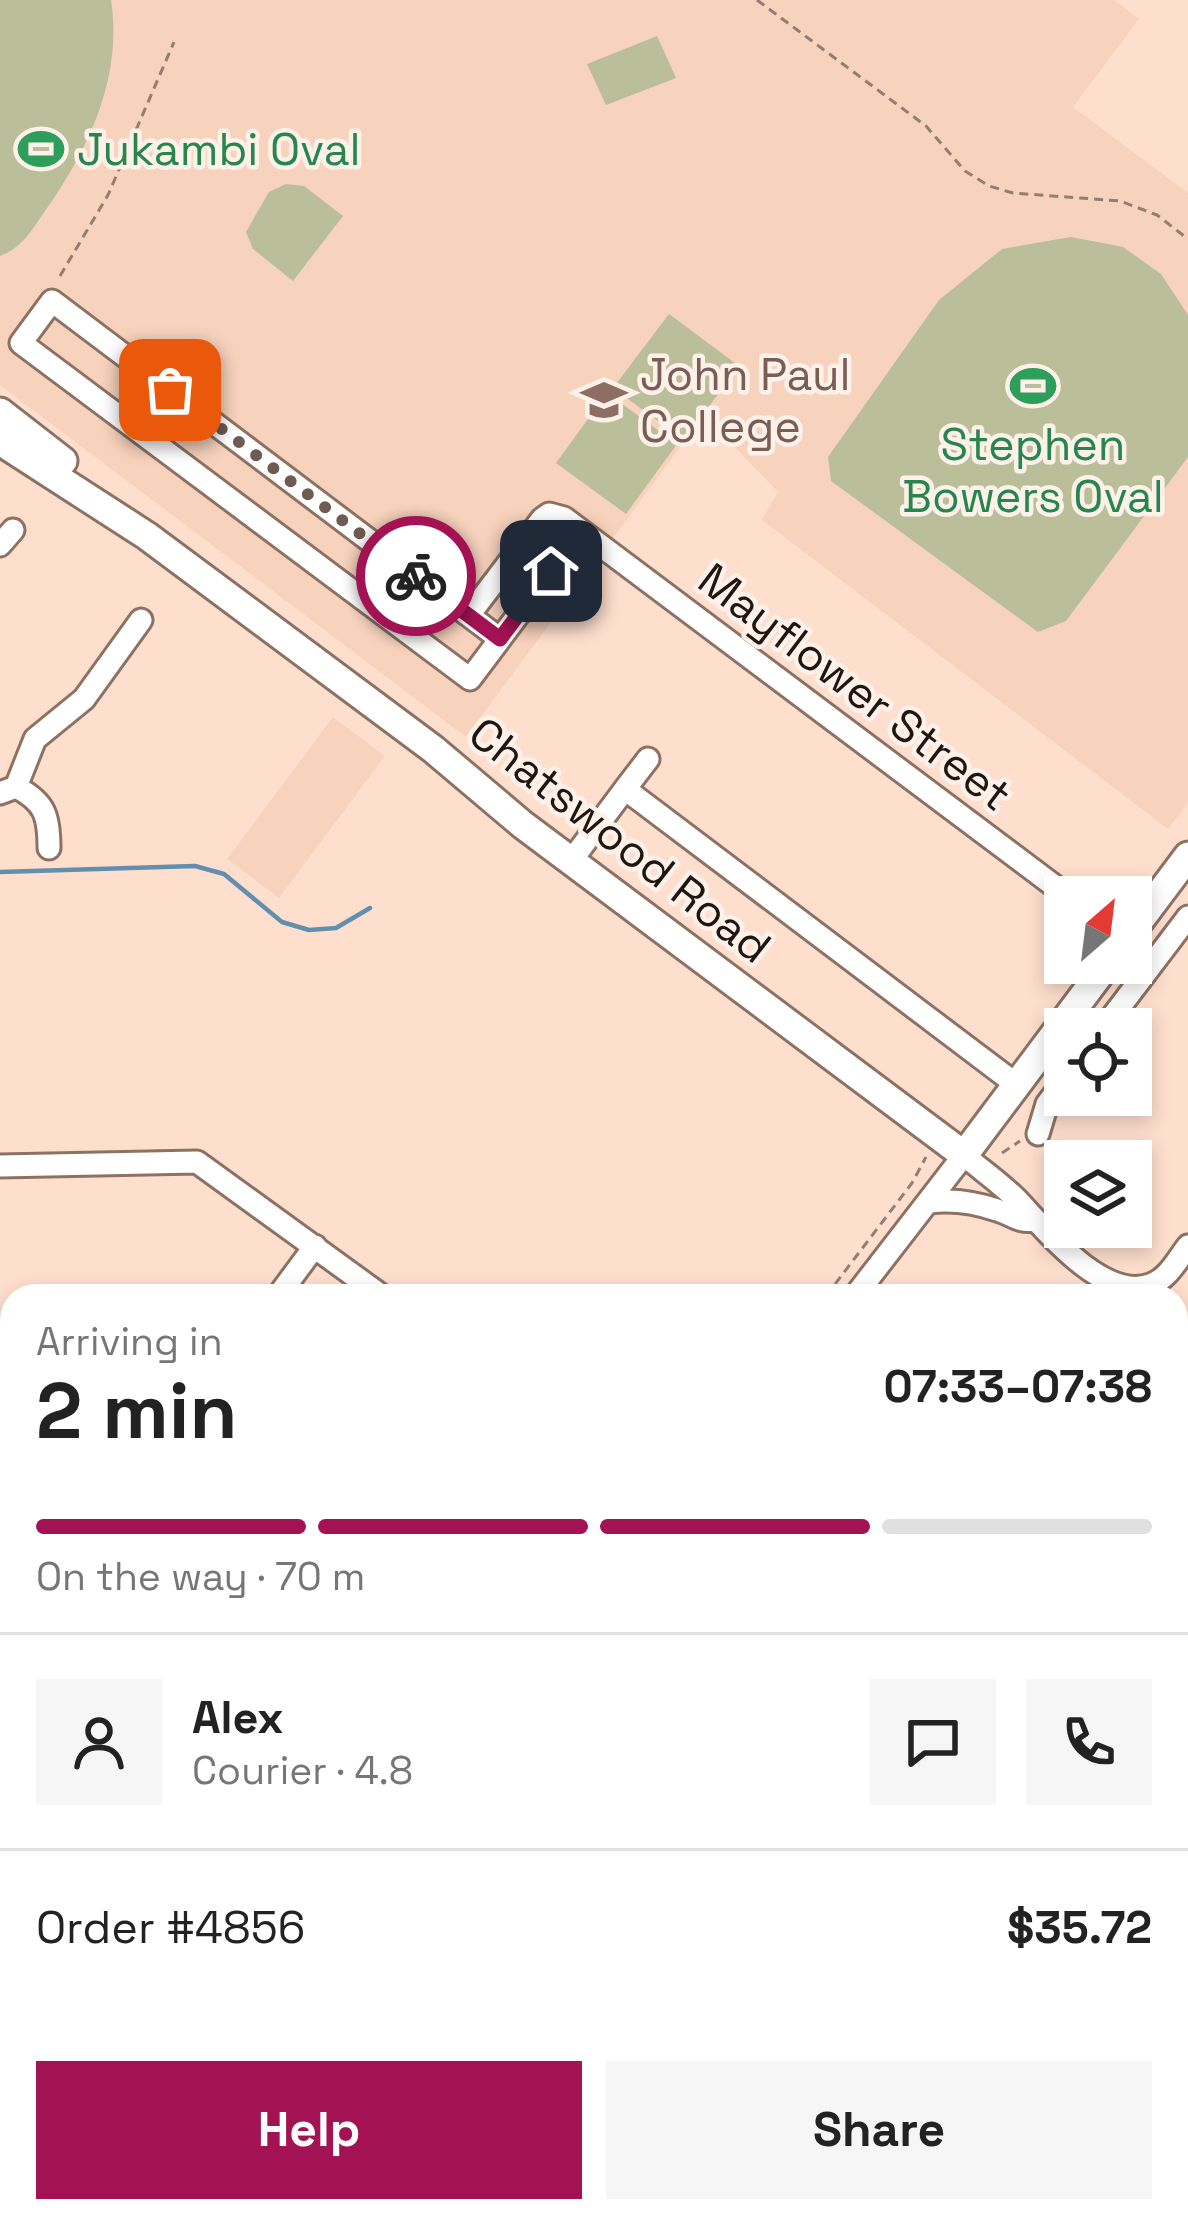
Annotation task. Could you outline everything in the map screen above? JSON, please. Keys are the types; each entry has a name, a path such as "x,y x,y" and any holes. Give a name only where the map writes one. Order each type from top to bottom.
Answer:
{"main road":[{"name":"Chatswood Road","path":"0,412 82,476 147,536"},
{"name":"Chatswood Road","path":"0,441 147,536 964,1155"},
{"path":"1152,904 1188,856"},
{"path":"964,1155 1092,984"}],"street":[{"path":"500,639 52,301 21,343 470,679 500,639 551,571"},
{"name":"Mayflower Street","path":"469,616 549,514 564,518 1044,878"},
{"path":"50,848 49,819 43,806 8,790 35,739 84,699 141,620"},
{"path":"571,861 649,759"},
{"path":"626,789 1017,1084"},
{"path":"1119,1008 1188,916"},
{"path":"1038,1134 1044,1114"},
{"path":"864,1284 964,1155"},
{"name":"Chatswood Road","path":"964,1155 1091,1270 1122,1284"},
{"path":"0,1166 197,1162 366,1284"},
{"name":"Chatswood Road","path":"929,1202 953,1199 1024,1222 1034,1220"},
{"path":"287,1284 315,1246"},
{"name":"Chatswood Road","path":"1154,1284 1188,1246"}],"path":[{"path":"757,0 926,126 965,171 989,186 1012,193 1120,201 1157,215 1188,238"},
{"path":"60,276 108,195 174,42"},
{"path":"1002,1153 1038,1134"},
{"path":"835,1284 927,1156"}],"shaded area":[{"name":"John Paul College","path":"0,0 1114,0 1139,19 1073,107 1188,193 1188,803 1168,829 762,520 778,492 704,415 466,737 0,385"},
{"path":"333,717 385,756 279,898 227,859"}],"green space":[{"name":"Jukambi Oval","path":"0,0 111,0 113,28 107,84 76,163 31,232 0,256"},
{"path":"657,36 676,78 606,105 587,64"},
{"path":"286,184 304,186 343,216 293,281 253,249 246,232 269,192"},
{"name":"Stephen Bowers Oval","path":"1071,237 1123,247 1161,274 1188,315 1188,457 1066,621 1038,632 831,481 828,457 939,300 1002,249"},
{"path":"669,314 739,366 684,440 613,388"},
{"path":"607,393 677,444 626,514 556,463"}],"waterway":[{"path":"0,872 195,866 224,874 282,922 309,930 336,928 370,908"}],"way so far":[{"path":"170,390 416,576"}],"place":[{"name":"Jukambi Oval","path":"41,149"},
{"name":"Stephen Bowers Oval","path":"1033,386"},
{"name":"John Paul College","path":"604,400"}],"route":[{"path":"416,576 500,639 551,571"}]}
